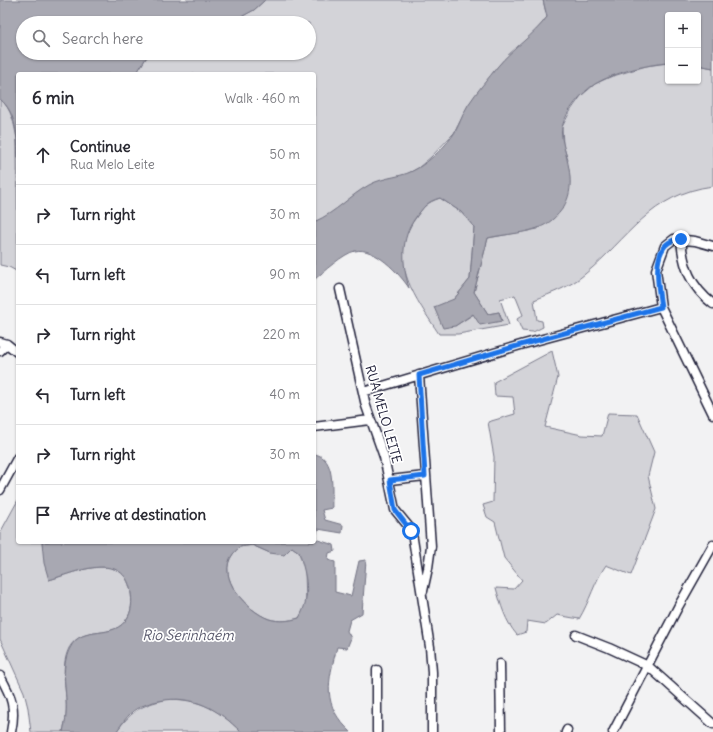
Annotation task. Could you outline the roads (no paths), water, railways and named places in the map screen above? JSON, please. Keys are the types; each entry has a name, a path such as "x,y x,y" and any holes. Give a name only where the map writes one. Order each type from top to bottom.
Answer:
{"street":[{"path":"711,246 681,239 674,239 668,243 659,260 656,270 661,307 713,414"},
{"path":"681,239 683,260 692,282 704,297 713,304"},
{"name":"RUA MELO LEITE","path":"340,289 363,392 370,420 390,480 395,510 411,531 422,593 432,672 432,732"},
{"path":"363,392 524,344 661,307"},
{"path":"0,351 4,343 16,352"},
{"path":"419,375 431,546 422,593"},
{"path":"316,427 370,420"},
{"path":"0,490 16,461"},
{"path":"390,480 425,476"},
{"path":"613,732 713,545"},
{"path":"576,635 648,666 713,724"},
{"path":"500,664 500,732"},
{"path":"377,670 377,732"},
{"path":"0,676 10,693 14,707 11,732"}],"water":[{"path":"0,0 265,0 254,10 243,16 16,16 16,60 145,60 137,72 16,72 16,134 10,111 0,99"},
{"path":"543,0 713,0 713,68 701,66 701,12 665,12 665,63 641,67 611,76 590,87 575,102 562,127 562,139 570,177 569,192 564,207 552,220 538,228 530,231 488,238 474,292 488,314 499,312 502,321 480,325 473,314 455,326 443,328 434,307 454,299 470,279 474,227 461,212 440,198 432,201 424,207 416,217 407,234 404,260 409,288 386,262 370,253 362,251 355,251 345,255 316,278 316,221 330,213 369,185 381,180 406,174 423,165 433,157 448,142 455,132 471,100 498,66 547,17"},
{"name":"Rio Serinhaém","path":"316,455 326,461 330,468 332,508 322,510 325,520 343,525 342,533 318,529 316,536"},
{"name":"Rio Serinhaém","path":"316,539 334,545 335,551 329,553 328,560 335,562 335,592 351,596 359,561 366,560 362,613 350,620 347,631 351,638 347,648 337,647 331,671 329,692 335,712 341,722 351,732 241,732 223,716 204,705 171,699 153,702 136,709 128,716 116,732 63,732 66,718 64,672 70,648 75,641 82,636 115,629 122,624 130,614 132,602 130,588 125,577 117,570 107,567 95,568 71,573 49,580 44,563 42,544 316,544","holes":["252,545 270,553 284,555 292,547 299,552 306,577 307,594 303,610 299,618 276,621 260,615 243,601 231,583 228,573 228,563 233,554 239,548"]}]}
